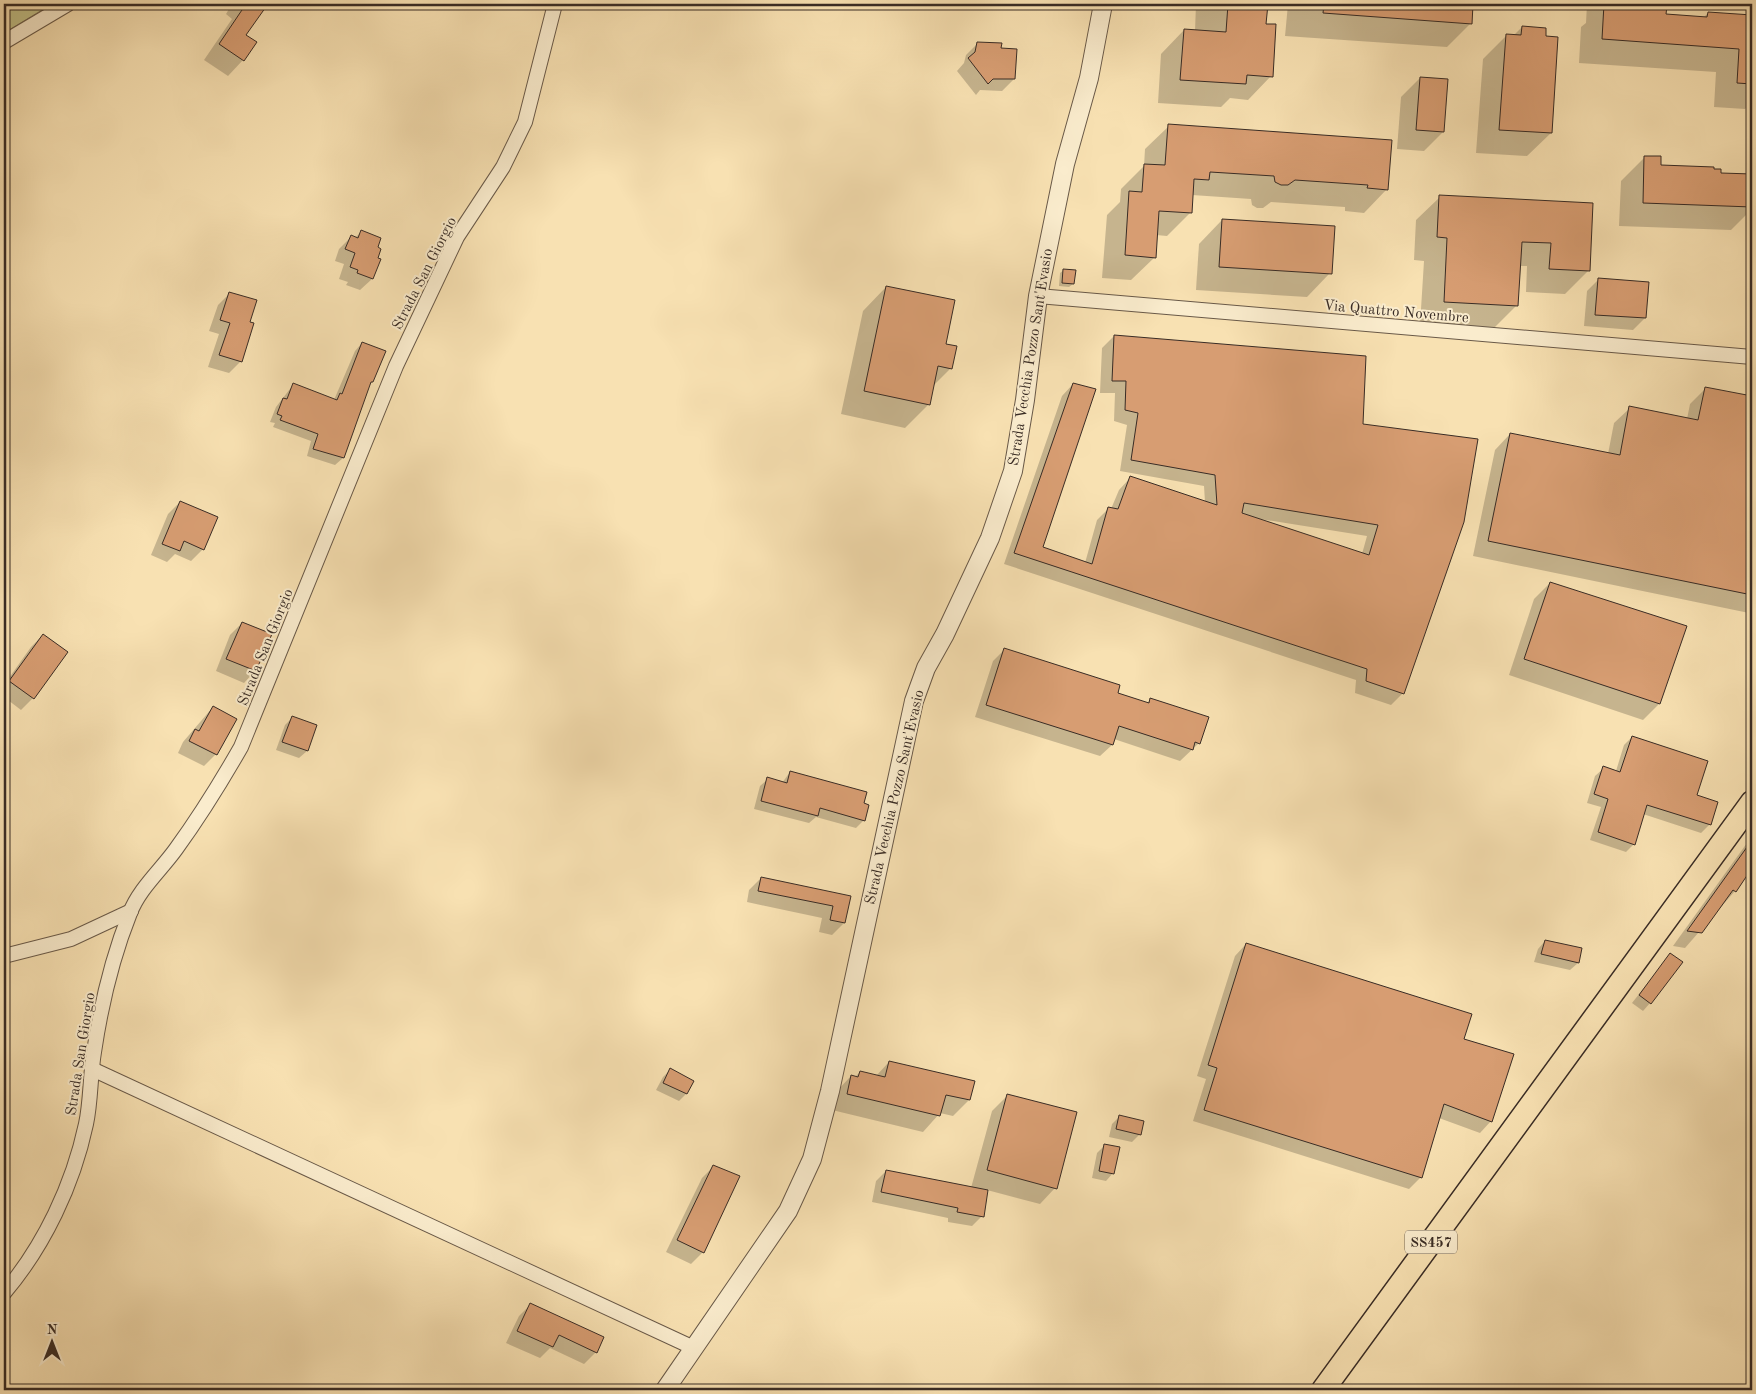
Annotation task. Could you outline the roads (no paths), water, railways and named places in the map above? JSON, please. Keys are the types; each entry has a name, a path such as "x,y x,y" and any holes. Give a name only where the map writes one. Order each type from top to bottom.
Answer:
{"main road":[{"name":"SS457","path":"1323,1390 1752,802"}],"street":[{"path":"4,42 68,4"},
{"name":"Strada San Giorgio","path":"4,1293 16,1279 50,1226 66,1186 86,1124 97,1033 115,957 131,911 212,798 241,747 396,366 457,237 503,167 525,122 555,4"},
{"name":"Strada Vecchia Pozzo Sant'Evasio","path":"664,1390 788,1211 812,1159 830,1091 914,702 926,668 945,634 990,538 1013,471 1025,400 1038,296 1065,164 1089,78 1103,4"},
{"name":"Via Quattro Novembre","path":"1038,296 1752,357"},
{"path":"4,956 71,939 131,911"},
{"path":"92,1069 694,1348"}]}
